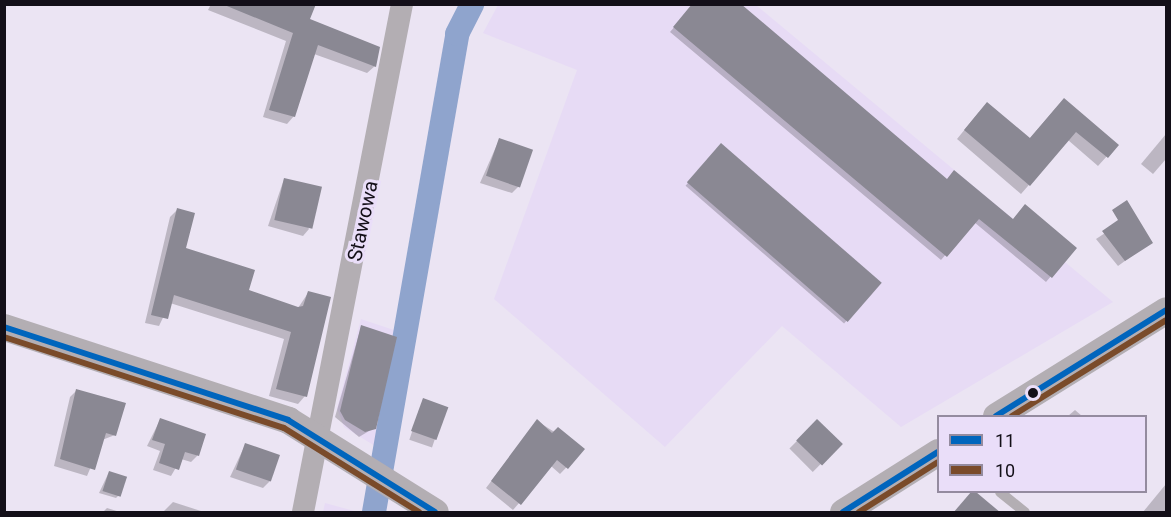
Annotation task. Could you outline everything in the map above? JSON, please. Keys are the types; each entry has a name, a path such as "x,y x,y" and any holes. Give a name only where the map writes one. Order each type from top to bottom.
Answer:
{"street":[{"name":"Stawowa","path":"303,513 316,435 364,220 402,4"},
{"path":"999,415 1167,310"},
{"path":"4,327 257,407 316,435 435,513"},
{"path":"843,513 937,453"}],"lane":[{"path":"1001,493 1025,513"}],"shaded area":[{"path":"498,5 756,5 1113,302 901,427 782,326 665,447 494,299 577,70 483,33"},
{"path":"361,319 400,332 375,446 344,427 337,408"},
{"path":"325,503 358,512 323,512"}],"building":[{"path":"222,4 316,4 310,19 380,47 376,67 318,45 295,117 269,110 293,33"},
{"path":"692,4 741,4 947,179 954,170 1013,219 1025,204 1077,248 1052,278 979,219 947,257 673,27"},
{"path":"1064,98 1119,145 1108,158 1076,132 1030,186 964,130 987,102 1030,138"},
{"path":"499,138 533,150 520,188 486,176"},
{"path":"721,143 882,283 848,322 687,182"},
{"path":"284,178 322,187 312,229 274,220"},
{"path":"1127,200 1153,243 1125,261 1102,231 1118,220 1112,210"},
{"path":"177,208 195,213 186,248 255,270 249,290 298,307 303,306 308,291 331,297 307,397 276,389 291,332 174,295 168,319 151,315"},
{"path":"361,325 397,337 376,429 365,432 345,420 340,411"},
{"path":"76,389 126,403 116,436 106,433 95,470 60,459"},
{"path":"423,398 448,407 436,440 411,431"},
{"path":"160,418 206,434 199,456 185,452 179,470 159,463 165,444 152,440"},
{"path":"537,419 552,433 558,427 585,449 568,469 557,460 521,505 491,481"},
{"path":"817,419 843,444 822,466 796,441"},
{"path":"245,443 280,455 271,482 236,469"},
{"path":"109,471 127,477 121,497 103,491"},
{"path":"970,493 977,493 1001,513 953,513"}],"waterway":[{"path":"374,512 457,34 472,4"}],"transit line":[{"name":"11","path":"998,415 1166,310"},
{"name":"10","path":"1014,415 1166,320"},
{"name":"11","path":"4,327 288,420 435,512"},
{"name":"10","path":"4,337 284,428 419,512"},
{"name":"11","path":"843,512 937,453"},
{"name":"10","path":"859,512 937,463"}]}
